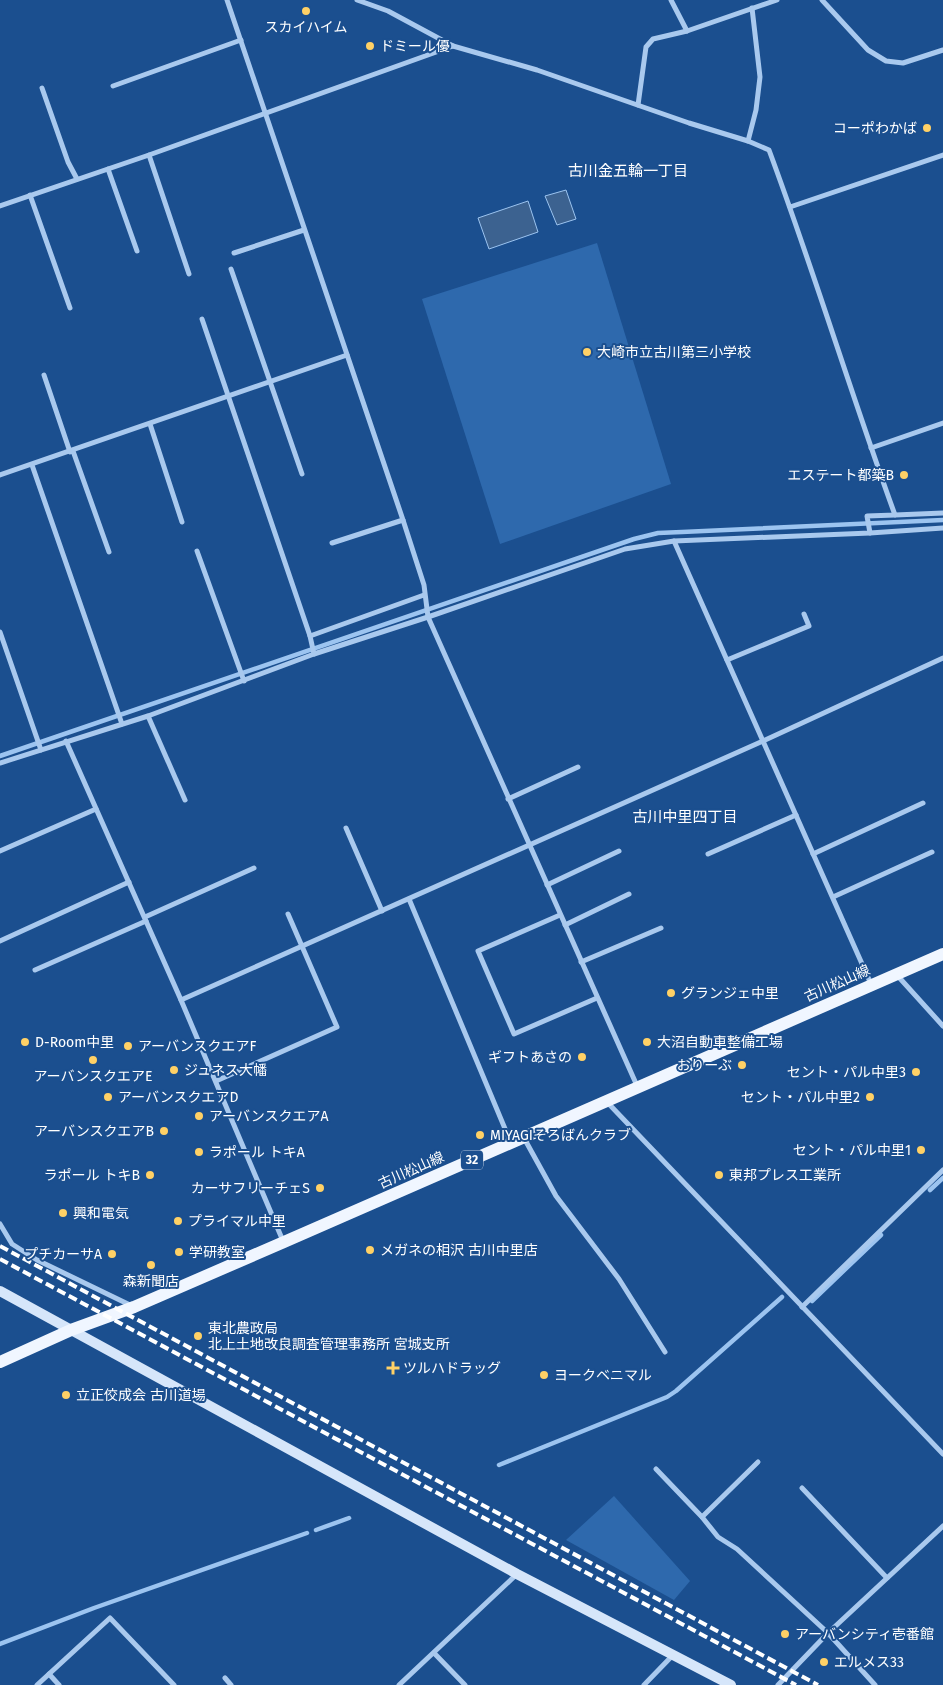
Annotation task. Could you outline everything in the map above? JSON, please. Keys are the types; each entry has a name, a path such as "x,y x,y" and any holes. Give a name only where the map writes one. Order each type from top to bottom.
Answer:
{"main road":[{"name":"古川松山線","path":"0,1362 71,1330 134,1307 943,954"}],"street":[{"path":"227,0 403,520 424,585 428,616 638,1088"},
{"path":"357,0 388,11 453,46 537,70 748,141 769,150 895,515"},
{"path":"670,0 687,31"},
{"path":"638,105 646,47 653,39 687,31 777,0"},
{"path":"822,0 868,50 886,61 902,63 943,50"},
{"path":"748,141 756,110 760,76 752,8"},
{"path":"113,86 241,40"},
{"path":"0,206 149,155 453,46"},
{"path":"42,88 68,162 77,179"},
{"path":"149,155 189,274"},
{"path":"790,207 943,155"},
{"path":"108,169 137,251"},
{"path":"30,195 70,308"},
{"path":"234,253 304,230"},
{"path":"231,269 302,474"},
{"path":"202,319 310,637 313,653"},
{"path":"0,475 347,355"},
{"path":"44,375 109,552"},
{"path":"871,448 943,423"},
{"path":"150,424 182,522"},
{"path":"32,465 121,721"},
{"path":"869,527 867,516 943,512"},
{"path":"332,543 403,520"},
{"path":"0,763 121,721 148,716 242,678 313,653 625,550 674,541 869,527 943,528"},
{"path":"674,541 872,984"},
{"path":"197,552 242,678"},
{"path":"310,637 424,596"},
{"path":"727,660 809,626 804,614"},
{"path":"0,632 40,748"},
{"path":"181,1000 763,741 943,658"},
{"path":"148,716 185,800"},
{"path":"66,741 181,1000 284,1242"},
{"path":"508,799 578,767"},
{"path":"813,854 923,803"},
{"path":"0,851 96,808"},
{"path":"708,854 796,815"},
{"path":"346,828 382,911"},
{"path":"547,885 619,851"},
{"path":"833,897 932,852"},
{"path":"35,970 254,868"},
{"path":"0,941 129,882"},
{"path":"565,925 629,894"},
{"path":"409,899 511,1143"},
{"path":"216,1081 337,1027 288,914"},
{"path":"560,915 478,951 514,1034 597,998"},
{"path":"581,962 660,928"},
{"path":"896,974 943,1026"},
{"path":"607,1102 943,1454"},
{"path":"523,1138 556,1196 619,1279 665,1352"},
{"path":"802,1306 943,1170"},
{"path":"0,1224 12,1244 37,1260 134,1307"},
{"path":"0,1291 517,1574 732,1685"},
{"path":"702,1517 758,1462"},
{"path":"656,1469 702,1517 718,1537 737,1549 828,1633 875,1685"},
{"path":"802,1488 887,1578"},
{"path":"778,1685 828,1633 943,1526"},
{"path":"399,1685 517,1574"},
{"path":"37,1685 110,1618 174,1685"},
{"path":"434,1653 465,1685"},
{"path":"644,1685 674,1655"},
{"path":"49,1674 59,1685"},
{"path":"225,1678 231,1685"}],"shaded area":[{"path":"566,190 576,219 557,225 545,196"},
{"path":"528,201 538,232 489,249 478,218"},
{"path":"597,243 671,484 500,544 422,299"},
{"path":"614,1496 690,1581 674,1600 566,1540"}],"waterway":[{"path":"0,756 634,539 658,533 943,520"},
{"path":"930,1190 943,1178"},
{"path":"812,1301 881,1235"},
{"path":"499,1465 667,1397 782,1297"},
{"path":"316,1530 349,1518"},
{"path":"0,1644 94,1608 307,1533"}],"railway":[{"path":"0,1246 818,1685"},
{"path":"0,1259 796,1685"}],"place":[{"name":"スカイハイム","path":"306,11"},
{"name":"ドミール優","path":"370,46"},
{"name":"コーポわかば","path":"927,128"},
{"name":"大崎市立古川第三小学校","path":"587,352"},
{"name":"エステート都築B","path":"904,475"},
{"name":"グランジェ中里","path":"671,993"},
{"name":"D-Room中里","path":"25,1042"},
{"name":"大沼自動車整備工場","path":"647,1042"},
{"name":"アーバンスクエアF","path":"128,1046"},
{"name":"ギフトあさの","path":"582,1057"},
{"name":"アーバンスクエアE","path":"93,1060"},
{"name":"おりーぶ","path":"742,1065"},
{"name":"ジュネス大幡","path":"174,1070"},
{"name":"セント・パル中里3","path":"916,1072"},
{"name":"アーバンスクエアD","path":"108,1097"},
{"name":"セント・パル中里2","path":"870,1097"},
{"name":"アーバンスクエアA","path":"199,1116"},
{"name":"アーバンスクエアB","path":"164,1131"},
{"name":"MIYAGIそろばんクラブ","path":"480,1135"},
{"name":"セント・パル中里1","path":"921,1150"},
{"name":"ラポール トキA","path":"199,1152"},
{"name":"ラポール トキB","path":"150,1175"},
{"name":"東邦プレス工業所","path":"719,1175"},
{"name":"カーサフリーチェS","path":"320,1188"},
{"name":"興和電気","path":"63,1213"},
{"name":"プライマル中里","path":"178,1221"},
{"name":"メガネの相沢 古川中里店","path":"370,1250"},
{"name":"学研教室","path":"179,1252"},
{"name":"プチカーサA","path":"112,1254"},
{"name":"森新聞店","path":"151,1265"},
{"name":"東北農政局 北上土地改良調査管理事務所 宮城支所","path":"198,1336"},
{"name":"ツルハドラッグ","path":"393,1368"},
{"name":"ヨークベニマル","path":"544,1375"},
{"name":"立正佼成会 古川道場","path":"66,1395"},
{"name":"アーバンシティ壱番館","path":"785,1634"},
{"name":"エルメス33","path":"824,1662"}],"district":[{"name":"古川金五輪一丁目","path":"628,171"},
{"name":"古川中里四丁目","path":"685,817"}]}
